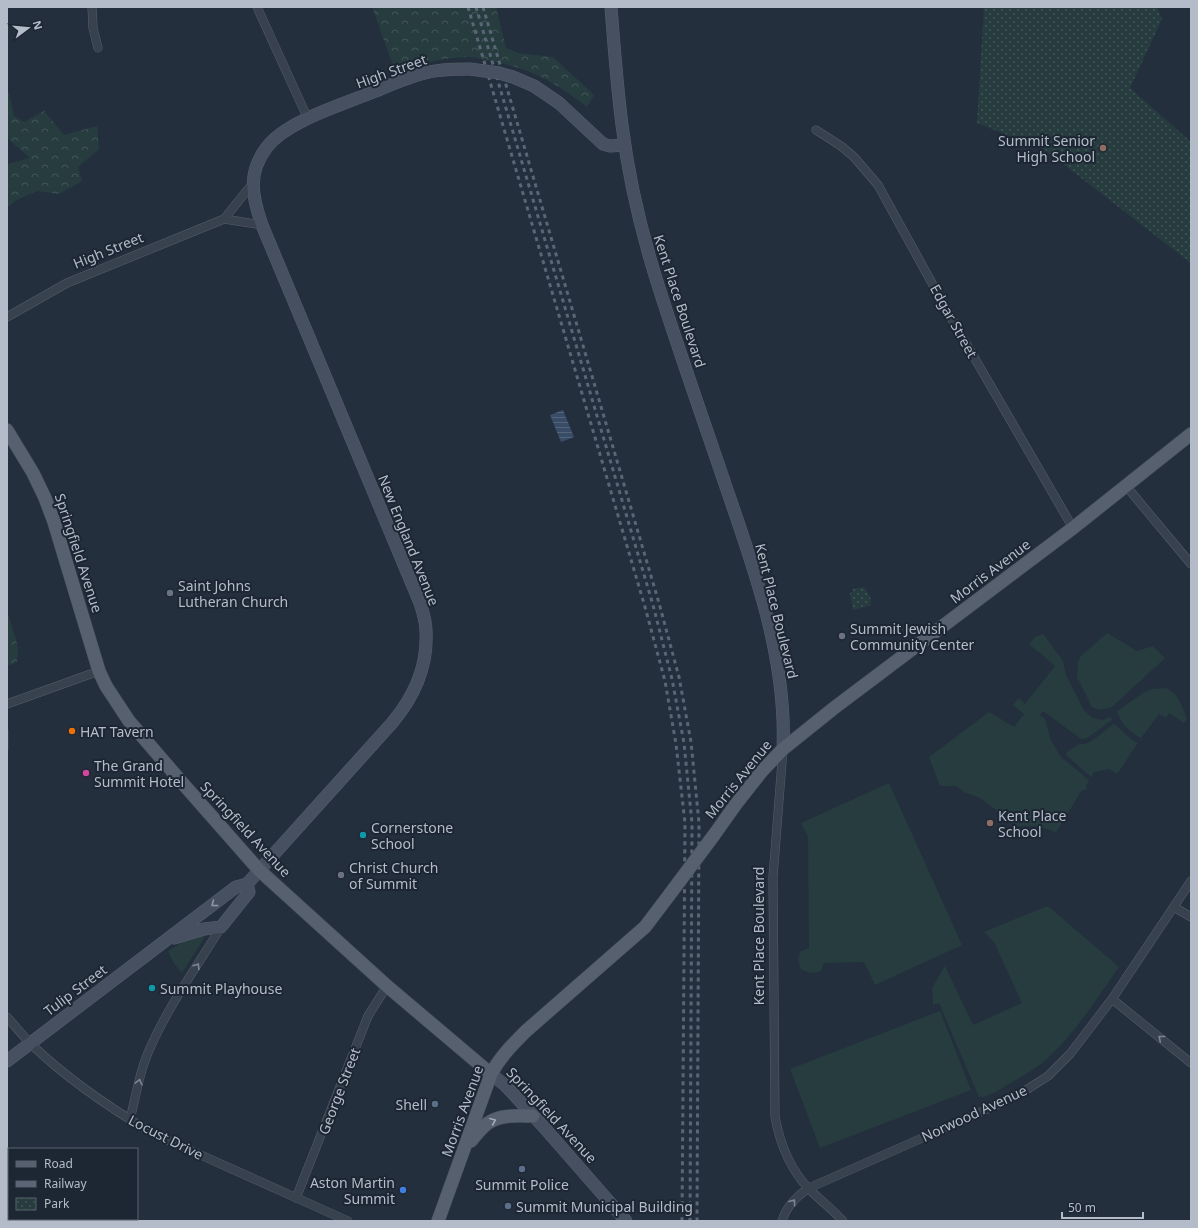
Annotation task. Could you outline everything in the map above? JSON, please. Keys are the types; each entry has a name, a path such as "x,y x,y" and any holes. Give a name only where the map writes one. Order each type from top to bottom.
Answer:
{"main road":[{"name":"Springfield Avenue","path":"7,430 34,473 45,498 54,522 100,671 106,686 129,721 259,870 387,986 491,1074"},
{"name":"Morris Avenue","path":"438,1221 466,1147 491,1074 498,1061 509,1048 645,926 758,777 783,749 834,708 1073,528 1191,434"},
{"path":"466,1147 488,1123 499,1118 510,1116 533,1116"}],"street":[{"path":"92,7 93,28 98,48"},
{"path":"257,7 308,119"},
{"name":"Kent Place Boulevard","path":"611,7 619,101 625,145 636,206 647,250 672,330 747,547 761,594 779,675 784,723 772,877 775,1118 778,1133 786,1154 809,1188 843,1221"},
{"name":"High Street","path":"255,206 253,183 260,158 277,136 289,128 308,119 420,74 450,69 470,68 499,73 534,86 559,103 603,144 610,146 625,145"},
{"name":"Edgar Street","path":"816,130 841,146 854,157 878,185 1073,528"},
{"name":"High Street","path":"7,317 67,283 224,219 253,183"},
{"name":"New England Avenue","path":"255,206 420,603 426,631 422,668 417,684 402,711 259,870"},
{"path":"224,219 262,225"},
{"path":"1126,486 1191,564"},
{"path":"7,704 100,671"},
{"name":"Tulip Street","path":"7,1061 236,887 247,884 259,870"},
{"name":"Norwood Avenue","path":"809,1188 999,1104 1023,1092 1048,1076 1070,1054 1112,999 1191,881"},
{"path":"130,1120 142,1068 162,1022 221,927 248,892 247,884"},
{"path":"1174,906 1191,917"},
{"name":"Tulip Street","path":"161,943 193,932 221,927"},
{"name":"George Street","path":"296,1198 366,1021 387,986"},
{"path":"1112,999 1191,1063"},
{"name":"Locust Drive","path":"7,1017 30,1043 61,1071 95,1098 130,1120 154,1134 348,1221"},
{"name":"Springfield Avenue","path":"491,1074 506,1086 626,1221"},
{"path":"782,1221 784,1215 798,1196 809,1188"}],"green space":[{"path":"372,7 496,7 506,48 518,53 553,57 594,95 587,107 554,84 531,72 505,64 473,57 460,57 422,63 395,71"},
{"path":"984,7 1157,7 1162,19 1130,88 1191,142 1191,263 1045,150 977,123"},
{"path":"9,92 14,116 24,122 44,111 64,135 97,126 99,149 78,167 82,181 59,194 36,191 15,201 7,208 7,164 30,158 7,138 7,93"},
{"path":"864,587 870,596 871,605 853,610 850,593 853,589"},
{"path":"7,610 18,647 17,662 7,666"},
{"path":"1107,633 1137,651 1153,646 1165,658 1112,707 1099,710 1092,707 1077,677 1078,662 1081,656"},
{"path":"1043,634 1063,661 1066,675 1083,709 1091,717 1102,720 1111,717 1112,720 1087,738 1081,739 1043,711 1040,715 1045,719 1051,740 1061,757 1089,780 1086,786 1087,789 1082,790 1056,832 1037,826 1018,826 980,798 964,792 956,786 940,786 929,757 989,712 1014,727 1024,714 1013,705 1019,698 1025,704 1055,666 1029,644 1035,637"},
{"path":"1166,688 1180,701 1187,719 1184,723 1169,713 1166,718 1159,714 1141,738 1123,724 1117,711 1143,693 1152,689"},
{"path":"1114,724 1131,739 1138,743 1117,774 1109,769 1094,772 1091,777 1066,755 1067,752 1079,744 1086,744 1093,740"},
{"path":"889,783 962,945 875,985 864,962 824,963 821,971 816,973 811,973 801,969 798,960 799,956 801,951 809,948 808,837 801,823"},
{"path":"1048,906 1119,967 1080,1022 1049,1057 1033,1070 999,1090 987,1096 979,1097 939,1003 933,1005 932,988 945,966 973,1025 1022,1003 994,942 984,932"},
{"path":"208,932 182,973 173,962 168,951 182,942"},
{"path":"940,1011 971,1090 820,1148 790,1069"}],"water":[{"path":"563,410 574,437 561,442 550,415"}],"waterway":[{"path":"7,730 7,749"}],"railway":[{"path":"468,7 645,607 665,681 676,744 685,823 682,1221"},
{"path":"476,7 653,605 672,679 684,743 692,823 690,1221"},
{"path":"483,7 659,603 679,677 691,742 699,823 697,1221"}],"place":[{"name":"Summit Senior High School","path":"1103,148"},
{"name":"Saint Johns Lutheran Church","path":"170,593"},
{"name":"Summit Jewish Community Center","path":"842,636"},
{"name":"HAT Tavern","path":"72,731"},
{"name":"The Grand Summit Hotel","path":"86,773"},
{"name":"Kent Place School","path":"990,823"},
{"name":"Cornerstone School","path":"363,835"},
{"name":"Christ Church of Summit","path":"341,875"},
{"name":"Summit Playhouse","path":"152,988"},
{"name":"Shell","path":"435,1104"},
{"name":"Summit Police","path":"522,1169"},
{"name":"Aston Martin Summit","path":"403,1190"},
{"name":"Summit Municipal Building","path":"508,1206"}]}
